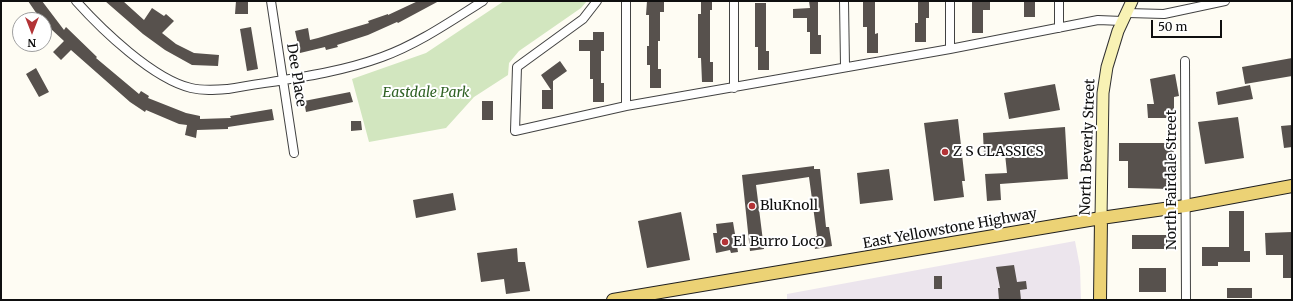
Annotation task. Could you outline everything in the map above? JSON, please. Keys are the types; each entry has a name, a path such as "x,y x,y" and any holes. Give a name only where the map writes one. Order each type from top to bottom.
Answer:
{"main road":[{"name":"North Beverly Street","path":"1100,300 1103,93 1107,67 1132,1"},
{"name":"East Yellowstone Highway","path":"613,300 1100,218 1185,206 1292,186"}],"street":[{"path":"76,1 97,24 156,72 171,81 201,90 220,90 284,79 353,66 383,57 410,45 483,1"},
{"name":"Dee Place","path":"271,1 294,153"},
{"path":"598,1 583,19 517,67 515,131 626,106 734,88 845,66 950,49 1098,20 1164,14 1225,1"},
{"path":"626,1 626,106"},
{"path":"734,1 734,88"},
{"path":"844,1 845,66"},
{"path":"950,1 950,49"},
{"path":"1059,1 1059,28"},
{"name":"North Fairdale Street","path":"1185,61 1186,300"}],"shaded area":[{"path":"1075,241 1080,267 1081,300 787,300 787,294"}],"green space":[{"name":"Eastdale Park","path":"504,1 587,1 581,8 519,51 509,63 508,75 474,97 446,128 369,142 352,79 426,53"}],"building":[{"path":"28,1 42,1 50,12 36,12"},
{"path":"105,1 123,1 144,20 152,8 164,16 166,14 174,21 162,33 176,44 194,53 219,55 218,66 192,65 165,50 143,34"},
{"path":"236,1 248,1 248,14 235,14"},
{"path":"418,1 439,1 398,23 397,22 368,35 337,45 338,47 326,50 325,47 300,53 295,31 308,28 310,40 369,23 368,21 388,15"},
{"path":"647,1 664,1 664,12 660,12 660,41 658,41 658,69 661,69 661,88 650,88 650,65 647,65 647,46 649,46 649,15 646,15"},
{"path":"701,1 712,1 712,10 710,10 710,62 713,62 713,82 702,82 701,58 698,58 698,14 701,14"},
{"path":"809,1 818,1 818,35 821,35 821,54 810,54 810,32 807,32 807,18 793,18 793,9 810,8"},
{"path":"863,1 875,1 875,34 878,33 878,53 867,53 867,27 863,27"},
{"path":"918,1 929,1 929,18 926,18 926,42 915,42 915,23 918,23"},
{"path":"972,1 990,1 990,10 983,10 983,33 972,33"},
{"path":"1024,1 1035,1 1035,17 1024,17"},
{"path":"755,3 766,3 766,51 769,51 769,70 758,70 758,47 755,47"},
{"path":"52,14 64,30 66,27 97,57 96,58 139,94 141,91 149,96 148,98 186,113 200,116 200,119 231,118 230,116 272,109 274,120 228,127 228,129 197,130 196,138 185,135 187,125 179,124 146,110 145,112 130,102 71,50 61,60 53,52 64,41 52,30"},
{"path":"251,27 258,69 247,71 240,29"},
{"path":"593,32 604,32 604,51 601,51 601,83 604,83 604,102 593,102 593,79 590,79 590,51 579,51 579,40 593,40"},
{"path":"1292,58 1292,76 1245,84 1242,67"},
{"path":"560,61 567,71 553,81 553,109 542,109 542,90 551,90 541,75"},
{"path":"36,68 49,92 39,97 26,74"},
{"path":"1175,74 1179,96 1174,97 1174,118 1148,118 1147,104 1154,104 1150,79"},
{"path":"1055,84 1060,110 1009,119 1004,93"},
{"path":"1250,85 1253,99 1218,105 1216,92"},
{"path":"350,92 353,102 306,112 304,101"},
{"path":"482,101 493,101 493,120 482,120"},
{"path":"1238,117 1244,158 1205,164 1198,122"},
{"name":"Z S CLASSICS","path":"958,119 965,181 962,181 964,197 934,201 924,123"},
{"path":"351,121 361,121 362,130 351,131"},
{"path":"1292,125 1292,147 1284,148 1281,126"},
{"path":"1065,127 1068,179 1000,184 1001,200 987,201 985,174 1007,173 1005,154 984,156 983,133"},
{"path":"1119,143 1174,143 1173,161 1170,161 1170,189 1128,188 1128,161 1119,161"},
{"name":"BluKnoll","path":"814,166 814,169 820,169 826,227 829,227 832,246 815,249 813,237 817,236 809,177 756,185 764,249 750,251 742,175"},
{"name":"BluKnoll","path":"889,169 893,200 860,204 857,173"},
{"path":"453,193 456,210 416,218 413,200"},
{"path":"1229,211 1244,211 1244,251 1250,251 1250,262 1218,262 1218,266 1202,266 1202,247 1229,247"},
{"path":"681,212 690,260 647,268 638,221"},
{"name":"El Burro Loco","path":"733,222 738,252 731,253 730,250 716,253 713,233 717,233 716,224"},
{"path":"1292,232 1292,278 1283,278 1283,255 1266,255 1265,233"},
{"path":"1132,235 1173,235 1173,249 1132,249"},
{"path":"517,248 518,262 525,262 530,291 506,294 504,279 481,282 477,253"},
{"path":"1014,265 1017,282 1026,281 1027,289 1020,290 1021,300 999,300 998,288 1000,288 996,267"},
{"path":"1139,268 1166,268 1166,292 1139,292"},
{"path":"934,276 942,276 942,289 934,289"},
{"path":"1227,288 1252,288 1252,298 1227,298"}],"place":[{"name":"Z S CLASSICS","path":"945,152"},
{"name":"BluKnoll","path":"752,206"},
{"name":"El Burro Loco","path":"725,242"}]}
